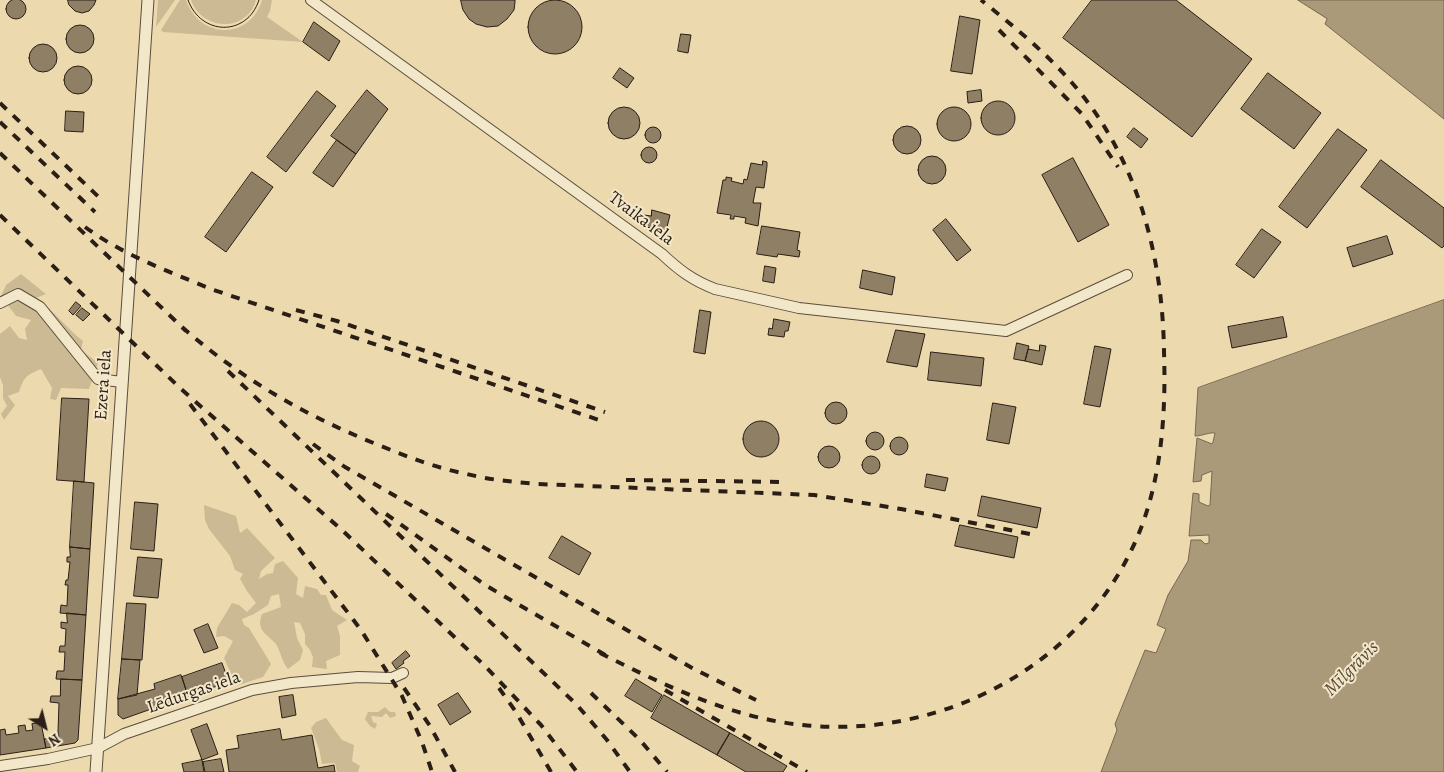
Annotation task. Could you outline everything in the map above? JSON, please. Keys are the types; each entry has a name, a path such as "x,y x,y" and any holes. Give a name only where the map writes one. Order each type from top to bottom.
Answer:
{"street":[{"name":"Ezera iela","path":"96,772 148,0"},
{"name":"Tvaika iela","path":"311,0 662,254 682,272 701,283 715,288 799,308 1006,331 1127,275"},
{"path":"0,303 18,294 40,307 98,379 122,382"},
{"name":"Lēdurgas iela","path":"0,766 48,759 98,748 124,734 252,690 358,677 392,678 403,673"}],"shaded area":[{"path":"158,0 175,0 156,27"},
{"path":"180,0 186,0 193,13 202,22 213,28 224,30 236,28 247,23 256,13 262,0 272,0 267,17 303,42 163,32 161,30"},
{"path":"191,0 256,0 251,11 244,18 234,23 224,24 205,18"},
{"path":"21,274 46,294 36,298 83,341 81,350 98,363 89,389 61,388 56,400 50,399 52,388 41,369 29,375 24,379 19,392 8,396 15,405 4,420 1,414 7,406 3,398 3,385 0,377 0,334 10,326 19,338 27,340 25,329 31,320 16,316 1,296 6,285"},
{"path":"204,505 236,516 240,533 247,528 275,558 261,571 259,579 273,573 275,564 283,561 298,578 296,594 303,598 305,586 317,589 321,595 326,595 332,610 347,620 337,626 340,636 340,655 326,661 327,669 312,667 313,657 305,644 305,634 300,623 294,622 297,638 303,650 300,660 288,669 276,644 262,630 260,622 262,614 281,607 279,594 271,596 268,605 242,619 244,625 249,628 271,664 263,677 239,685 231,674 224,658 233,641 224,636 216,637 217,628 232,603 239,605 247,612 256,603 240,579 243,574 235,570 230,556 209,529 205,520"},
{"path":"385,707 390,712 395,712 396,716 390,718 386,713 382,717 371,716 373,722 377,724 375,729 370,726 365,719 368,712 378,712"},
{"path":"326,718 342,740 354,745 352,761 360,766 358,772 337,772 335,763 322,764 319,749 311,728 316,722"}],"water":[{"path":"1298,0 1444,0 1444,119 1325,24 1327,19"},
{"name":"Mīlgrāvis","path":"1444,300 1444,772 1101,772 1117,730 1115,724 1145,650 1156,653 1166,629 1157,625 1168,595 1188,561 1191,540 1201,540 1205,544 1209,543 1209,535 1189,536 1193,493 1199,494 1199,502 1210,505 1212,471 1202,475 1201,481 1193,482 1197,438 1212,444 1215,433 1195,436 1198,388"}],"building":[{"path":"16,-1 23,2 26,9 23,16 16,19 9,16 6,9 9,2"},
{"path":"68,0 96,0 89,11 82,13 75,11 69,5"},
{"path":"461,0 515,0 515,2 514,10 507,19 498,26 487,27 476,24 469,19 463,10"},
{"path":"555,0 565,2 574,8 580,17 582,27 580,37 574,46 565,52 555,54 545,52 536,46 530,37 528,27 530,17 536,8 545,2"},
{"path":"1092,0 1176,0 1252,59 1192,137 1063,38"},
{"path":"960,16 980,20 972,74 951,71"},
{"path":"314,22 340,41 329,61 303,42"},
{"path":"80,25 90,29 94,39 90,49 80,53 70,49 66,39 70,29"},
{"path":"681,34 691,35 688,53 678,51"},
{"path":"43,44 53,48 57,58 53,68 43,72 33,68 29,58 33,48"},
{"path":"78,66 88,70 92,80 88,90 78,94 68,90 64,80 68,70"},
{"path":"620,68 634,78 627,88 613,78"},
{"path":"1268,73 1321,113 1294,149 1241,109"},
{"path":"367,90 388,109 356,154 331,136"},
{"path":"981,90 982,101 968,103 967,92"},
{"path":"317,91 336,106 286,172 267,157"},
{"path":"998,101 1010,106 1015,118 1010,130 998,135 986,130 981,118 986,106"},
{"path":"624,107 630,108 635,112 639,117 639,129 635,134 630,138 624,139 618,138 613,134 609,129 608,123 609,117 613,112 618,108"},
{"path":"954,107 966,112 971,124 966,136 954,141 942,136 937,124 942,112"},
{"path":"66,111 84,112 83,132 65,131"},
{"path":"907,126 917,130 921,140 917,150 907,154 897,150 893,140 897,130"},
{"path":"653,127 659,129 661,135 659,141 653,143 647,141 645,135 647,129"},
{"path":"1134,128 1148,139 1141,148 1127,137"},
{"path":"1338,129 1367,150 1307,228 1279,207"},
{"path":"337,140 356,154 333,187 313,173"},
{"path":"649,147 655,149 657,155 655,161 649,163 643,161 641,155 643,149"},
{"path":"932,156 942,160 946,170 942,180 932,184 922,180 918,170 922,160"},
{"path":"1073,158 1109,225 1078,242 1042,175"},
{"path":"1381,160 1444,208 1444,246 1442,248 1361,187"},
{"path":"763,161 767,162 764,188 756,187 753,203 761,203 758,226 745,223 746,218 734,216 734,219 730,219 731,215 717,213 723,180 726,180 726,177 732,178 731,181 743,184 744,179 747,180 751,163 762,165"},
{"path":"252,172 273,187 226,252 205,237"},
{"path":"652,210 670,215 666,231 641,226 644,215 651,216"},
{"path":"946,219 971,250 957,261 933,230"},
{"path":"762,226 800,232 797,250 800,251 799,257 778,254 777,257 757,254"},
{"path":"1262,229 1281,242 1254,278 1236,265"},
{"path":"1387,236 1393,254 1353,267 1347,248"},
{"path":"765,266 776,268 774,283 763,281"},
{"path":"863,270 895,277 892,295 860,288"},
{"path":"76,302 81,306 73,315 69,311"},
{"path":"82,308 90,314 83,321 76,315"},
{"path":"700,310 711,312 705,354 694,352"},
{"path":"1283,317 1287,337 1232,348 1228,327"},
{"path":"774,319 790,322 784,337 768,335 769,328 772,329"},
{"path":"896,330 925,334 917,367 887,362"},
{"path":"1017,343 1029,346 1025,361 1014,359"},
{"path":"1040,345 1046,346 1042,365 1025,361 1028,349 1039,351"},
{"path":"1095,346 1111,349 1100,407 1084,404"},
{"path":"931,352 984,358 981,386 928,380"},
{"path":"62,398 89,399 84,482 57,480"},
{"path":"836,402 844,405 847,413 844,421 836,424 828,421 825,413 828,405"},
{"path":"993,403 1016,407 1009,444 987,440"},
{"path":"761,421 774,426 779,439 774,452 761,457 748,452 743,439 748,426"},
{"path":"871,432 879,432 884,437 882,448 871,450 866,445 866,437"},
{"path":"899,437 907,442 908,446 903,454 899,455 891,450 890,446 895,438"},
{"path":"829,446 837,449 840,457 837,465 829,468 821,465 818,457 821,449"},
{"path":"871,456 879,461 880,465 875,473 871,474 863,469 862,465 867,457"},
{"path":"927,474 948,478 945,491 925,487"},
{"path":"74,481 94,483 90,549 70,547"},
{"path":"982,496 1041,508 1037,528 978,516"},
{"path":"135,502 158,504 154,551 131,549"},
{"path":"960,525 1018,537 1014,558 955,546"},
{"path":"562,536 591,553 579,575 549,558"},
{"path":"70,547 90,549 86,615 60,613 61,605 67,606 68,585 65,585 66,580 68,580 70,562 67,562 67,557 70,557"},
{"path":"138,557 162,559 158,598 134,596"},
{"path":"127,603 146,604 142,660 122,659"},
{"path":"67,613 86,615 82,680 56,679 57,671 64,671 65,652 59,652 60,646 65,646 66,629 61,628 61,622 67,623"},
{"path":"208,624 218,648 204,653 194,630"},
{"path":"406,651 410,656 396,669 392,663"},
{"path":"122,659 140,660 137,695 118,699"},
{"path":"222,663 229,682 188,696 182,677"},
{"path":"181,675 188,696 123,719 118,715 118,699 155,689 154,684"},
{"path":"61,679 82,680 78,740 75,743 46,748 44,739 59,737 59,703 50,702 51,696 60,696"},
{"path":"636,679 662,695 652,712 625,696"},
{"path":"458,693 471,712 450,725 438,705"},
{"path":"293,695 296,715 282,718 279,697"},
{"path":"664,695 730,733 717,755 651,718"},
{"path":"41,723 46,748 0,755 0,730 5,729 6,735 19,733 18,726 25,725 26,731 33,730 32,724"},
{"path":"207,724 218,754 202,760 191,730"},
{"path":"280,729 282,740 312,735 318,768 334,765 335,772 229,772 226,750 239,748 237,736"},
{"path":"730,733 787,766 783,772 746,772 717,755"},
{"path":"221,759 224,772 205,772 203,762"},
{"path":"202,760 204,772 184,772 182,764"}],"tram line":[{"path":"188,0 194,12 203,20 213,26 224,27 235,26 245,21 253,12 259,0"}],"railway":[{"path":"600,653 698,698 724,708 776,721 803,725 856,726 908,720 958,705 1005,683 1048,654 1086,618 1117,576 1141,528 1148,507 1154,485 1161,441 1164,396 1163,324 1157,269 1151,242 1135,188 1124,163 1111,138 1084,97 1053,62 981,0"},
{"path":"999,30 1082,114 1118,167"},
{"path":"0,103 104,202"},
{"path":"0,122 95,212"},
{"path":"0,153 186,331"},
{"path":"0,215 181,389 343,531 486,667 541,725 577,772"},
{"path":"85,227 130,254 211,289 602,421"},
{"path":"296,310 337,321 605,412"},
{"path":"182,327 227,363 298,408 376,444 421,461 455,471 511,482 538,484 814,495 901,509 1030,534"},
{"path":"228,371 577,705 607,740 630,772"},
{"path":"190,404 361,630 402,696 422,742 432,772"},
{"path":"313,444 345,467 694,669 756,700"},
{"path":"626,480 787,482"},
{"path":"386,514 485,585 607,656"},
{"path":"404,688 430,726 455,772"},
{"path":"499,688 516,712 551,772"},
{"path":"665,690 807,772"},
{"path":"591,693 640,740 667,772"}]}
